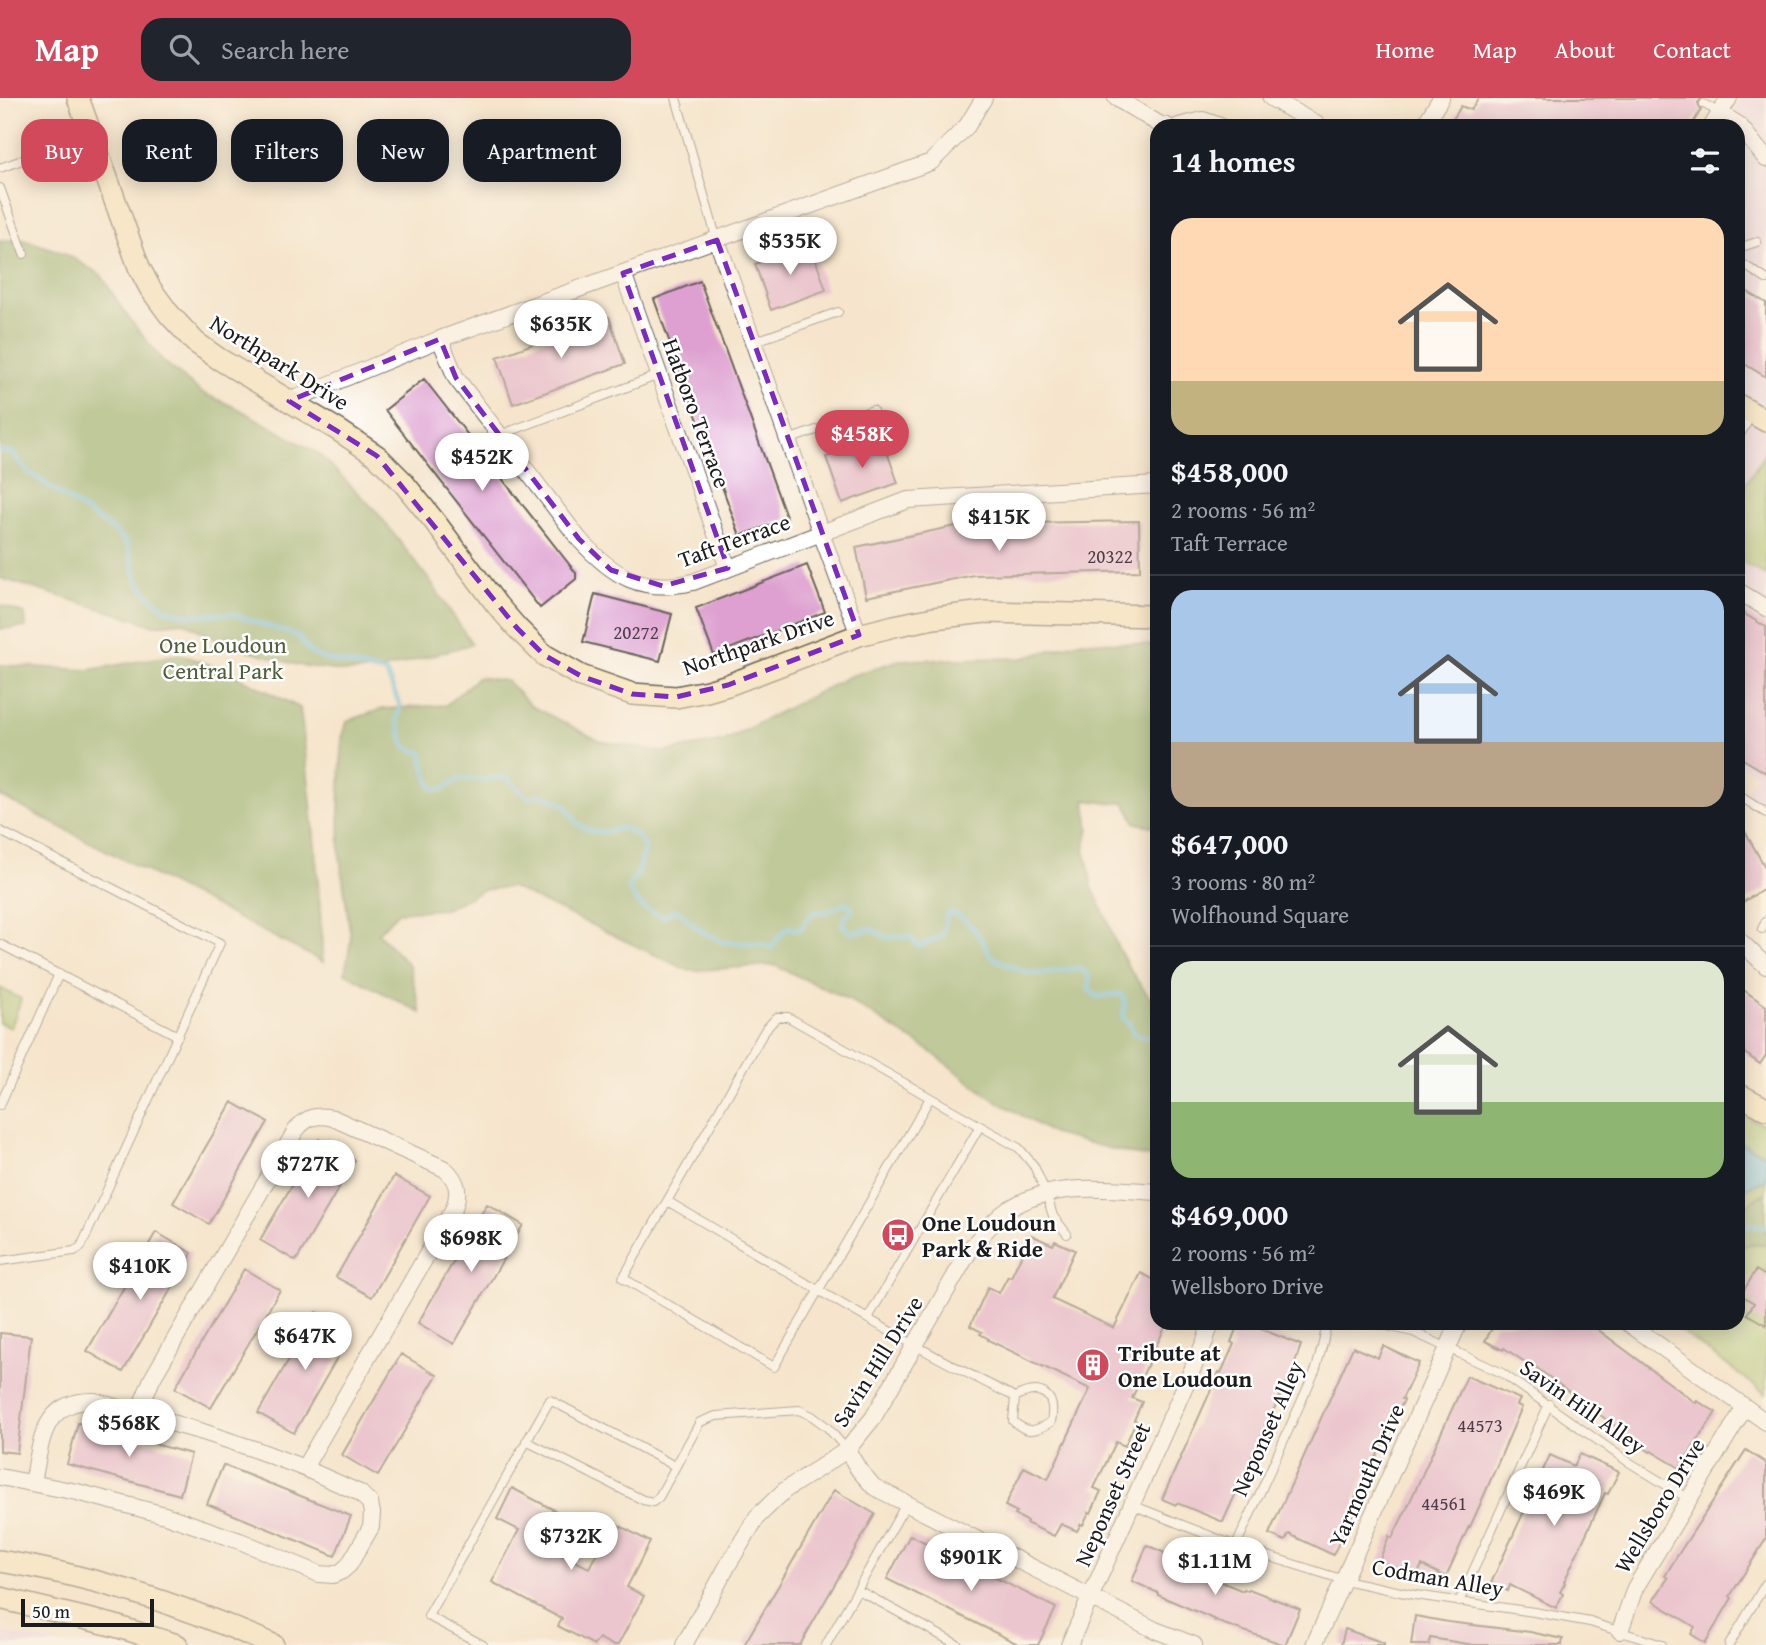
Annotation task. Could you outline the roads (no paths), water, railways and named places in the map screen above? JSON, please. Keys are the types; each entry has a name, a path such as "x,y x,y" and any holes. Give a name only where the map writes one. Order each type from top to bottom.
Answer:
{"street":[{"name":"Northpark Drive","path":"78,98 86,119"},
{"path":"289,401 440,339 931,162 967,126 984,98"},
{"path":"1116,98 1151,119"},
{"path":"1271,98 1307,119"},
{"path":"1428,119 1441,98"},
{"path":"1717,119 1729,98"},
{"path":"1745,133 1766,159"},
{"name":"Northpark Drive","path":"108,180 139,267 169,314 195,342 377,456 402,481 517,628 544,655 581,676 632,694 676,697 728,685 859,635 920,621 985,612 1150,616"},
{"path":"717,240 859,635"},
{"name":"Hatboro Terrace","path":"623,274 728,568"},
{"name":"Taft Terrace","path":"440,339 456,377 579,539 611,570 626,578 663,586 693,582 908,500 1150,485"},
{"path":"1745,595 1766,608"},
{"path":"1745,946 1766,966"},
{"path":"1745,1097 1765,1106"},
{"path":"141,1413 152,1379 296,1130 314,1116 333,1118 445,1169 455,1180 458,1194 454,1208 304,1468"},
{"name":"Savin Hill Drive","path":"684,1645 757,1517 785,1490 847,1450 873,1418 971,1248 989,1226 1008,1210 1046,1193 1093,1188 1150,1192"},
{"name":"Neponset Street","path":"1069,1645 1209,1330"},
{"name":"Yarmouth Drive","path":"1314,1645 1456,1330"},
{"path":"1638,1330 1766,1422"},
{"path":"0,1477 88,1494 165,1515 240,1541 319,1574 333,1575 349,1565 371,1527 373,1513 367,1499 360,1493 304,1468 203,1432 94,1401 78,1402 63,1408 51,1419 43,1433 33,1483"},
{"name":"Wellsboro Drive","path":"1620,1630 1635,1588 1745,1407"},
{"path":"847,1450 874,1487 1154,1630 1194,1645"},
{"path":"0,1561 51,1570 134,1592 209,1617 273,1645"},
{"path":"0,1598 101,1622 177,1645"}],"lane":[{"path":"676,98 717,240"},
{"path":"1704,104 1715,119"},
{"path":"0,168 21,160"},
{"path":"0,188 24,254"},
{"path":"1745,246 1756,242"},
{"path":"1745,266 1766,279"},
{"path":"753,342 838,312"},
{"path":"500,435 659,375"},
{"path":"788,440 873,410"},
{"path":"1745,800 1766,813"},
{"path":"0,831 220,943 81,1248 0,1261"},
{"path":"0,944 178,1036"},
{"path":"0,1105 59,974"},
{"path":"930,1098 774,1367 623,1278 765,1030 777,1017 788,1017 1019,1148 1034,1166 1053,1216 1067,1234"},
{"path":"869,1318 980,1126"},
{"path":"667,1201 915,1345 1015,1397"},
{"name":"Neponset Alley","path":"1236,1546 1316,1369 1325,1330"},
{"name":"Savin Hill Alley","path":"1404,1330 1502,1373 1627,1461 1689,1499"},
{"path":"1027,1391 1041,1391 1051,1400 1051,1422 1039,1430 1021,1428 1013,1420 1015,1397 1027,1391"},
{"path":"483,1645 428,1616 550,1400 676,1466"},
{"path":"1460,1602 1549,1405"},
{"path":"526,1441 643,1500 653,1502 659,1497 700,1422 716,1416 799,1410 827,1427 847,1450"},
{"path":"826,1645 906,1504"},
{"name":"Codman Alley","path":"1132,1505 1236,1546 1344,1580 1415,1595 1590,1622 1662,1645"},
{"path":"1728,1645 1766,1583"},
{"path":"858,1590 955,1644"}],"water":[{"path":"1745,1145 1766,1155 1766,1180 1745,1189"}],"waterway":[{"path":"0,451 12,453 27,471 114,531 127,544 136,578 148,595 167,610 189,615 232,614 297,636 311,653 324,659 386,673 400,705 397,720 405,747 422,753 432,788 442,790 461,778 480,780 502,777 529,798 541,794 565,805 578,824 591,831 606,832 623,828 635,834 645,847 637,875 628,887 638,903 652,912 664,917 674,910 680,912 698,929 722,942 762,944 772,948 782,933 790,927 801,929 807,918 817,911 824,913 846,903 851,907 851,912 842,925 852,933 871,929 889,938 910,937 921,946 942,936 947,914 952,913 970,924 991,956 1008,965 1033,973 1080,968 1089,976 1089,990 1097,997 1120,994 1125,1002 1123,1018 1133,1032 1150,1037"},
{"path":"1745,1226 1766,1226"}],"place":[{"name":"One Loudoun Park & Ride","path":"898,1235"},
{"name":"Tribute at One Loudoun","path":"1093,1365"}],"park label":[{"name":"One Loudoun Central Park","path":"223,657"}]}
